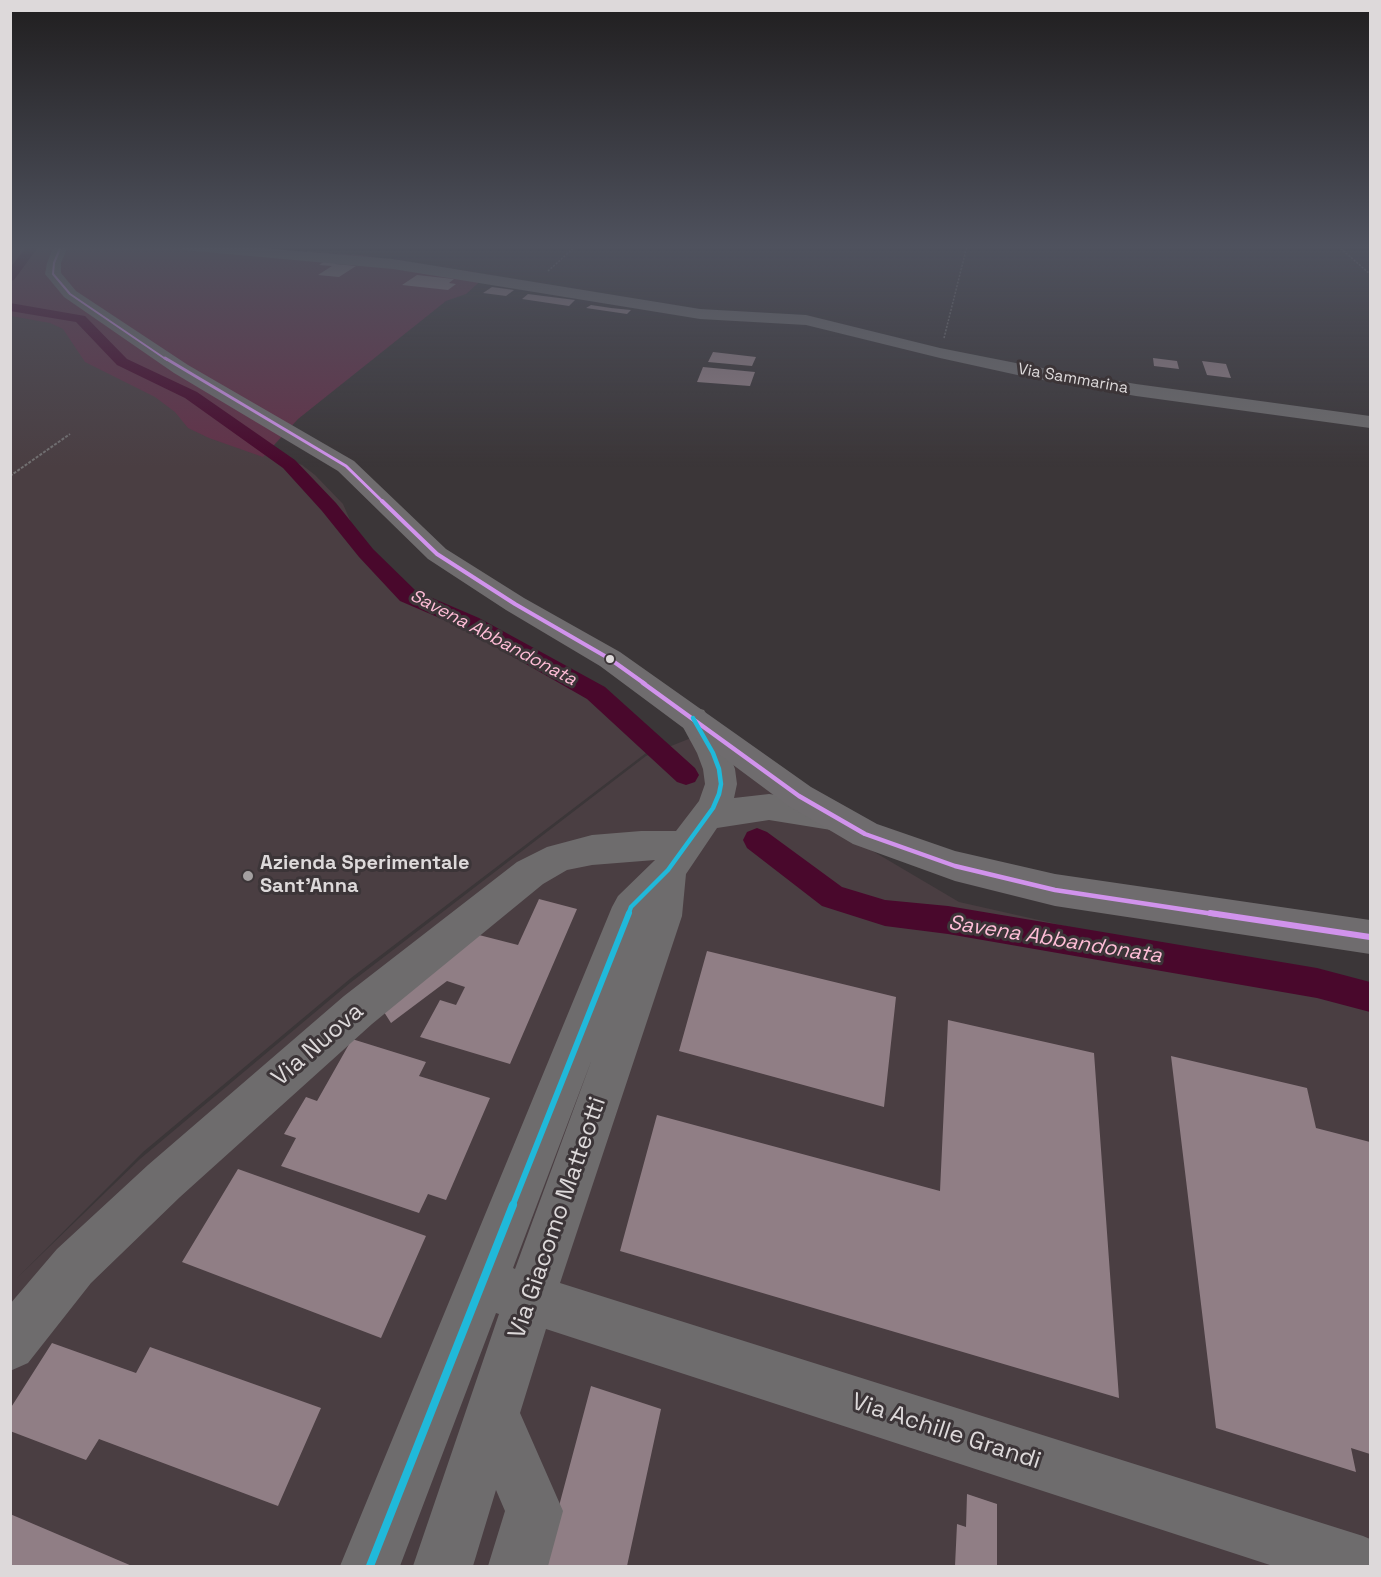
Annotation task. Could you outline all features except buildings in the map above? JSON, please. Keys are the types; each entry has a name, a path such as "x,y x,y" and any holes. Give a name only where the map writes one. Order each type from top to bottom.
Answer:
{"main road":[{"path":"108,320 181,369 346,466 437,554 515,604 610,659 765,772 831,816 865,834 956,866 1055,890 1371,937"}],"street":[{"name":"Via Sammarina","path":"799,320 940,353 1136,390 1371,422"},
{"name":"Via Giacomo Matteotti","path":"370,1566 506,1290 697,832 721,784 719,769 713,753 693,718"},
{"path":"697,832 751,796 765,772"},
{"path":"697,832 738,810 769,807 831,816"},
{"name":"Via Nuova","path":"10,1345 74,1266 164,1181 358,1010 530,873 559,857 592,850 641,845 697,832"},
{"name":"Via Giacomo Matteotti","path":"443,1566 492,1414 506,1290"},
{"name":"Via Achille Grandi","path":"506,1290 1363,1566"},
{"path":"492,1414 534,1511 518,1566"}],"path":[{"path":"940,353 948,320"},
{"path":"10,477 70,434"}],"shaded area":[{"path":"10,320 37,320 51,322 64,328 268,451 302,465 343,504 360,543 387,576 454,620 545,660 588,684 609,698 626,715 641,736 657,749 646,753 351,978 143,1152 17,1278 140,1159 350,983 646,756 696,736 837,830 959,902 1101,934 1370,988 1370,1566 11,1566"},
{"path":"31,320 423,320 298,419 263,457 188,428 175,412 155,397 85,362 63,329 50,323"}],"waterway":[{"name":"Savena Abbandonata","path":"81,320 122,362 191,395 289,464 329,507 366,553 408,596 471,623 596,693 686,775"},
{"name":"Savena Abbandonata","path":"757,840 833,897 885,913 948,920 1317,983 1370,997"}],"transit line":[{"path":"108,320 181,369 346,466 437,554 515,604 610,659 799,796 865,834 955,866 1055,890 1370,937"},
{"path":"370,1566 631,907 668,870 713,808 719,794 721,784 719,769 713,753 693,718"}],"place":[{"name":"Azienda Sperimentale Sant'Anna","path":"248,876"}]}
